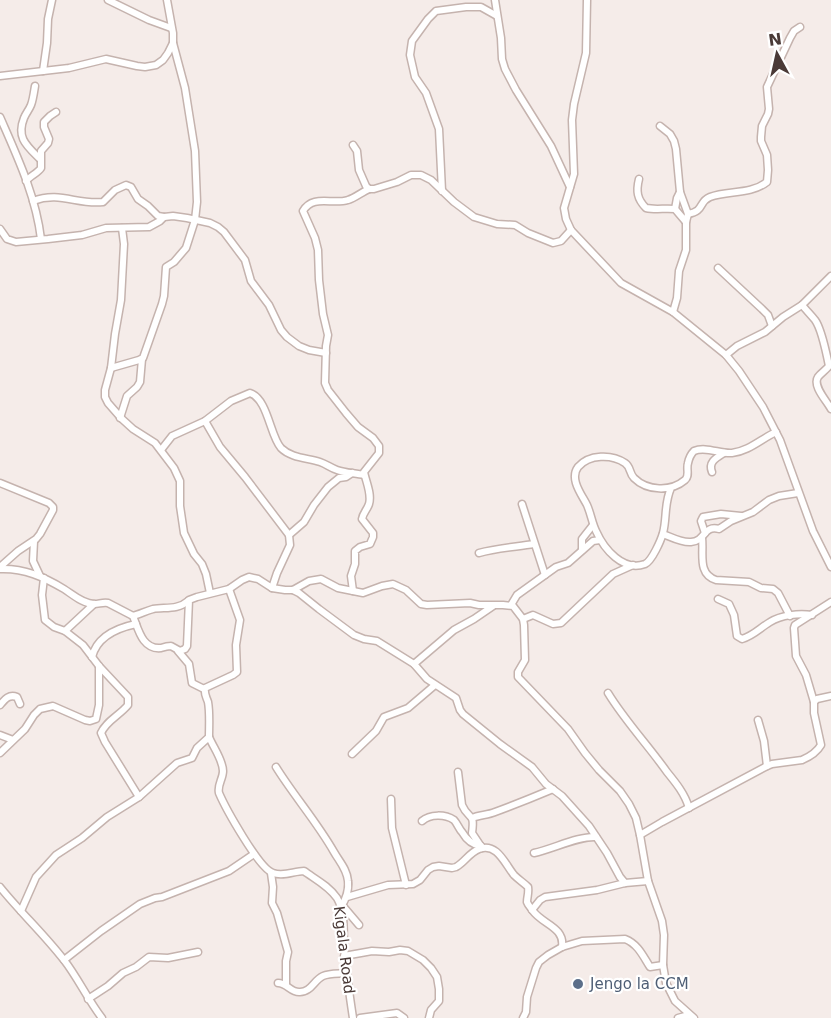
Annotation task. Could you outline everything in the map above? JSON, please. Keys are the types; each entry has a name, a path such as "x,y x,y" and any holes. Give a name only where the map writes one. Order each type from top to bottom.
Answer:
{"street":[{"path":"43,71 52,0"},
{"path":"108,0 171,28"},
{"path":"120,418 127,396 140,382 142,359 164,296 166,267 174,262 186,248 195,220 197,202 195,151 185,88 173,43 167,0"},
{"path":"495,0 505,69 551,146 570,187"},
{"path":"587,0 586,53 572,120 574,174 564,208 566,219 571,230 621,283 673,312 726,355 753,392 780,440 813,531 831,567"},
{"path":"442,191 439,129 426,93 415,77 410,55 412,41 428,18 436,11 482,7 497,16"},
{"path":"688,214 700,209 707,198 748,190 767,182 767,155 761,141 762,126 769,109 767,87 790,38 800,27"},
{"path":"0,76 69,68 106,59 137,66 151,66 163,60 173,43"},
{"path":"35,86 32,104 20,131 28,147 40,159"},
{"path":"26,181 41,168 41,151 49,139 44,122 56,112"},
{"path":"0,117 33,201 41,239"},
{"path":"660,126 670,134 676,149 681,192 688,214 686,250 679,271 679,289 673,312"},
{"path":"353,145 357,151 359,170 364,184 369,189"},
{"path":"353,591 351,576 355,564 355,551 370,544 374,537 362,519 369,505 369,491 364,470 379,453 379,446 373,438 358,427 328,390 324,380 328,335 319,280 318,250 303,210 312,202 344,201 369,189 381,188 409,176 421,175 431,180 474,217 497,224 515,225 549,242 561,241 571,230"},
{"path":"639,179 638,196 646,208 675,209 686,222"},
{"path":"33,201 55,196 98,202 106,199 118,187 126,185 131,187 138,199 158,216 173,216 215,225 228,237 245,260 251,281 265,298 287,337 309,350 326,353"},
{"path":"675,209 681,192"},
{"path":"0,229 11,241 41,239 82,235 106,228 149,227 164,217"},
{"path":"122,228 124,244 121,300 105,397 120,418 150,439 161,450 178,475 184,533 204,568 210,593"},
{"path":"718,268 768,315 772,326"},
{"path":"726,355 737,345 765,332 802,305 831,276"},
{"path":"802,305 820,329 829,366 817,379 817,384 831,409"},
{"path":"111,368 142,359"},
{"path":"161,450 172,436 205,421 233,399 248,393 257,398 264,409 277,443 282,449 294,456 319,462 334,469 364,475"},
{"path":"205,421 220,447 288,535 290,545 272,588"},
{"path":"671,488 665,509 663,534 651,560 646,564 627,564 616,558 600,540 576,481 576,472 586,461 603,456 628,465 632,476 639,481 655,488 671,488 688,476 687,463 694,451 702,449 732,453 747,449 776,432"},
{"path":"712,472 712,462 724,453"},
{"path":"288,535 304,522 328,487 339,478 352,473"},
{"path":"0,483 51,504 53,510 34,541 18,551 0,568"},
{"path":"663,534 694,542 711,528 719,529 730,521 753,512 769,500 798,493"},
{"path":"522,504 545,575"},
{"path":"742,516 721,514 703,517 701,521 703,536 701,559 707,575 716,580 749,582 761,588 773,589 778,593 790,616"},
{"path":"582,550 582,539 593,525"},
{"path":"511,605 518,595 545,575 556,567 568,563 593,541 600,540"},
{"path":"34,541 33,561 42,577 45,620 65,631 85,648 127,695 129,702 123,711 104,727 101,733"},
{"path":"479,553 508,546 534,544"},
{"path":"616,558 616,572"},
{"path":"524,620 533,615 553,624 561,623 616,572 634,565"},
{"path":"0,568 33,573 80,599 94,604 108,603 133,615 155,609 177,607 193,598 229,589 248,577 258,579 272,588 299,592 354,635 377,641 414,664 435,685 456,698 463,714 532,767 562,796 589,826 625,883"},
{"path":"293,590 309,581 321,579 338,588 363,593 393,584 406,590 421,603 511,605 516,609 524,620 525,652 518,678 568,729 599,770 620,791 636,818 648,881 662,921 663,965 666,983 675,1001 692,1016"},
{"path":"204,689 237,672 236,645 240,620 229,589"},
{"path":"718,600 729,604 734,615 737,636 742,639 772,621 802,613 812,615"},
{"path":"178,650 182,651 187,646 188,601"},
{"path":"640,835 767,766 802,760 819,749 822,742 816,724 814,702 806,675 796,656 793,632 795,625 831,602"},
{"path":"65,631 94,604"},
{"path":"414,664 454,630 494,605"},
{"path":"133,615 144,640 149,645 160,648 169,645 178,650 189,664 192,683 204,689"},
{"path":"92,657 97,646 106,636 123,627 136,624"},
{"path":"0,753 25,729 36,712 47,706 58,707 85,720 93,720 97,716 99,705 99,666"},
{"path":"352,754 372,735 384,717 408,708 435,685"},
{"path":"204,689 209,715 209,737 223,766 219,793 254,854 271,873 272,903 288,952 286,985"},
{"path":"608,693 684,795 689,808"},
{"path":"0,705 11,695 17,697 20,704"},
{"path":"814,702 817,699 831,696"},
{"path":"93,720 139,796"},
{"path":"758,720 764,741 767,766"},
{"path":"0,735 13,740"},
{"path":"21,910 36,877 56,855 139,796 177,763 192,758 197,748 209,737"},
{"path":"276,767 342,863 348,881 347,897 342,906 359,925"},
{"path":"458,772 462,805 472,818 474,823 472,833 482,847"},
{"path":"472,818 488,815 553,789"},
{"path":"392,799 392,828 405,885"},
{"path":"422,820 433,815 452,819 464,836 476,845 499,854 529,890 527,902 532,910 539,918 558,931 563,938 562,947"},
{"path":"534,853 585,837 596,837"},
{"path":"347,897 388,885 410,885 434,867 456,867 482,847"},
{"path":"64,960 141,904 229,871 254,854"},
{"name":"Kigala Road","path":"271,873 288,874 304,871 330,889 342,906 344,956 353,1018"},
{"path":"532,910 545,897 648,881"},
{"path":"0,887 64,960 102,1018"},
{"path":"524,1018 527,997 539,962 562,947 582,941 625,939 639,948 650,967 663,965"},
{"path":"344,956 372,951 400,950 408,951 423,960 437,976 439,989 439,1001 429,1018"},
{"path":"88,999 148,957 168,958 198,952"},
{"path":"278,983 281,982 301,992 309,989 323,976 347,973"},
{"path":"360,1018 397,1013 404,1018"},
{"path":"678,1018 692,1016"}],"place":[{"name":"Jengo la CCM","path":"578,984"}]}
